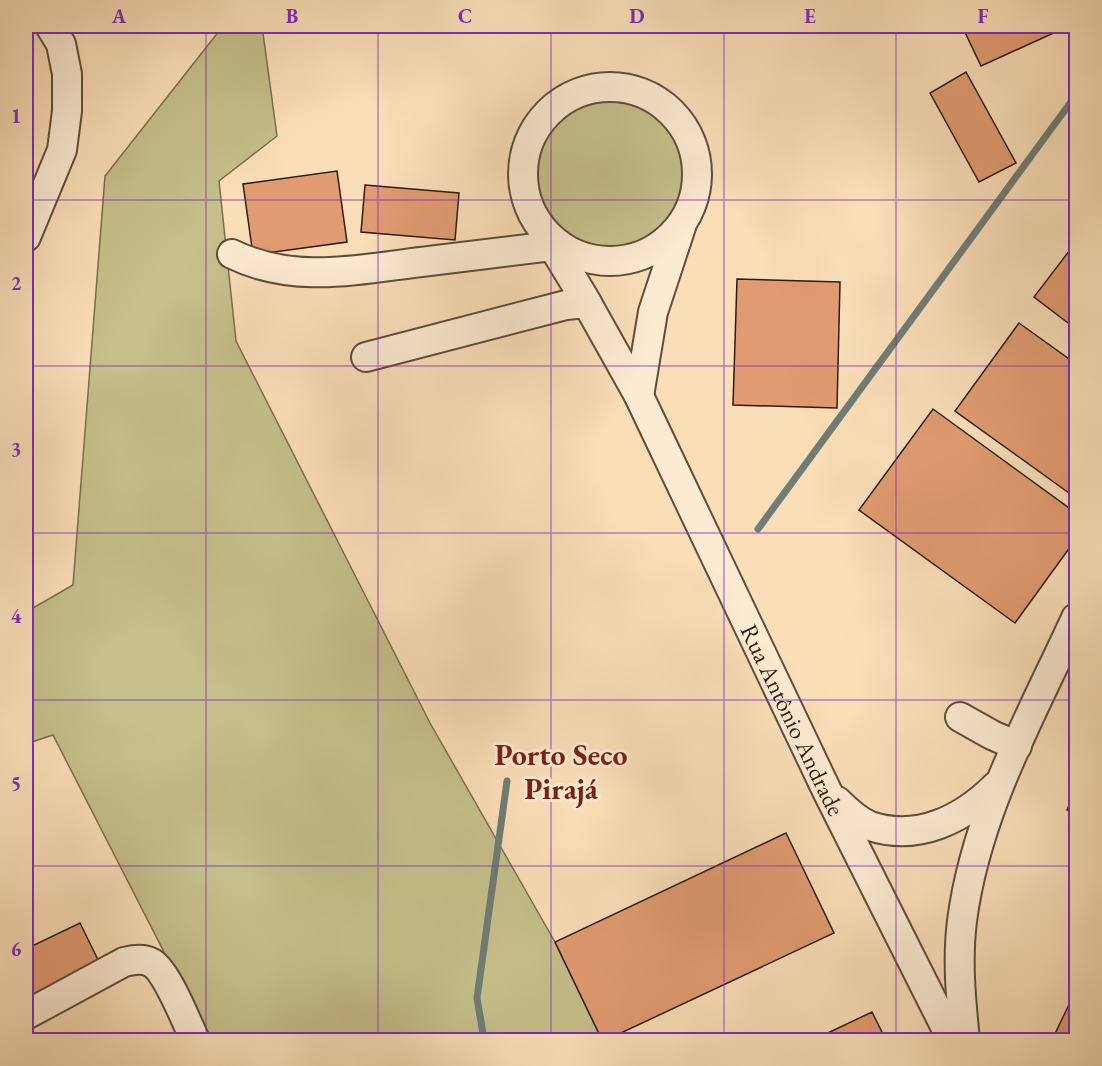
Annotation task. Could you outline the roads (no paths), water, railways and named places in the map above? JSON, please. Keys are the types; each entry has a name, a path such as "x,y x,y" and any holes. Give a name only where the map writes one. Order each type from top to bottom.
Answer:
{"street":[{"path":"26,237 62,150 67,111 67,74 61,44 50,26"},
{"path":"639,396 653,312 682,222 694,195 697,165 689,137 672,112 648,95 618,87 589,89 561,101 540,122 526,148 522,178 529,207 548,239 591,259 616,261 640,255 662,244 682,222"},
{"path":"232,254 252,264 280,271 317,273 352,271 548,239"},
{"name":"Rua Antônio Andrade","path":"548,239 639,396 827,791 952,1041"},
{"path":"366,357 566,305 587,303"},
{"path":"965,1041 960,966 962,923 969,876 1000,783 1077,618"},
{"path":"960,717 1017,746"},
{"path":"827,791 848,812 869,825 892,830 915,830 938,825 962,815 1000,783"},
{"path":"26,1015 124,962 140,959 153,964 164,976 195,1041"}],"waterway":[{"path":"758,529 1076,95"},
{"path":"484,1040 477,998 507,781"}],"district":[{"name":"Porto Seco Pirajá","path":"561,772"}]}
